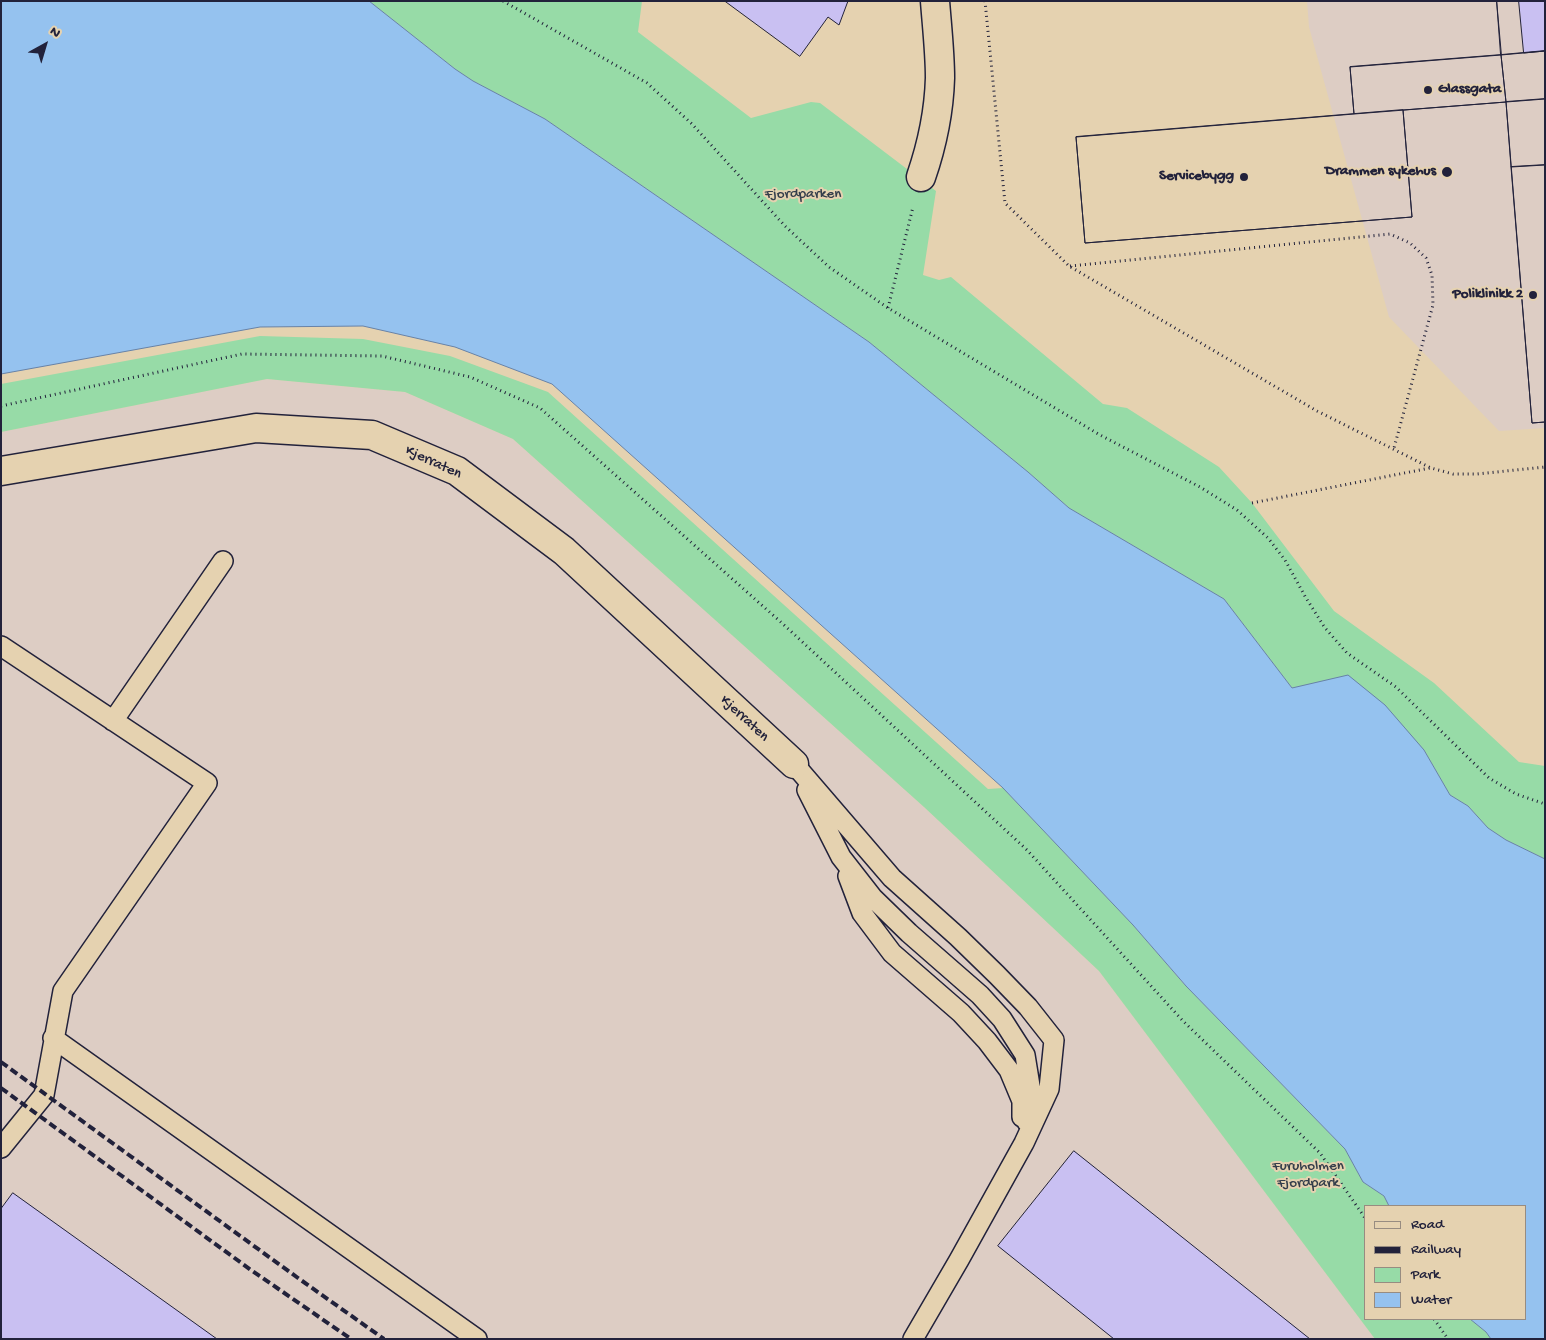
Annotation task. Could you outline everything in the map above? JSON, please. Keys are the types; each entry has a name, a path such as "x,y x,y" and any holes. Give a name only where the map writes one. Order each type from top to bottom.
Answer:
{"street":[{"path":"921,177 937,113 940,78 935,1"},
{"name":"Kjerraten","path":"1,471 256,428 372,435 457,471 564,551 794,764"}],"lane":[{"path":"113,721 223,560"},
{"path":"1,646 207,782 63,992 44,1095 1,1148"},
{"path":"794,764 841,857 862,913 892,953 961,1013 1009,1070 1022,1101 1024,1144"},
{"path":"794,764 892,878 997,975 1028,1007 1054,1040 1049,1089 1024,1144 913,1339"},
{"path":"841,857 873,898 909,934 980,995 1002,1019 1025,1055 1031,1092 1024,1144"},
{"path":"53,1038 477,1339"}],"path":[{"path":"503,1 647,83 692,124 785,226 829,267 888,308 1100,436 1200,487 1237,510 1268,538 1285,560 1325,628 1346,653 1396,687 1489,778 1516,794 1545,804"},
{"path":"985,1 1005,203 1069,266 1317,411 1431,468 1453,474 1477,474 1545,467"},
{"path":"888,308 921,177"},
{"path":"1069,266 1390,234 1410,242 1426,258 1432,274 1434,305 1394,448"},
{"path":"1,406 242,354 382,356 470,377 540,408 783,624 1027,850 1183,1022 1320,1154 1364,1217"},
{"path":"1252,503 1431,468"},
{"path":"1435,1320 1448,1339"}],"shaded area":[{"name":"Drammen sykehus","path":"1307,1 1545,1 1545,428 1499,431 1389,317 1309,27"},
{"path":"267,379 405,392 513,439 924,807 1099,971 1375,1339 1,1339 1,432"}],"green space":[{"name":"Fjordparken","path":"369,1 642,1 638,32 751,118 811,102 820,103 936,191 923,275 939,280 951,277 1103,404 1127,408 1219,467 1252,503 1334,611 1434,683 1519,762 1545,766 1545,859 1506,840 1488,828 1468,806 1450,795 1424,750 1292,688 1224,599 1069,508 1028,472 869,342 545,119 473,81 455,69"},
{"name":"Furuholmen Fjordpark","path":"260,336 363,339 450,356 548,392 988,789 1003,788 1133,925 1183,983 1345,1149 1363,1182 1384,1196 1388,1205 1364,1205 1364,1320 1471,1320 1486,1332 1491,1339 1375,1339 1099,971 924,807 513,439 405,392 267,379 1,432 1,384"}],"water":[{"path":"1,1 369,1 455,69 473,81 545,119 869,342 1028,472 1069,508 1224,599 1292,688 1348,675 1385,705 1424,750 1450,795 1468,806 1488,828 1506,840 1545,859 1545,1339 1491,1339 1486,1332 1471,1320 1526,1320 1526,1205 1388,1205 1384,1196 1363,1182 1345,1149 1186,986 1133,925 1003,788 552,384 455,347 363,326 260,327 1,374"}],"building":[{"path":"725,1 848,1 839,25 828,17 800,56"},
{"path":"1497,1 1545,1 1545,51 1501,55"},
{"name":"Servicebygg","path":"1497,1 1545,1 1545,422 1532,423 1506,102 1403,110 1412,217 1085,243 1076,137 1354,114 1350,67 1501,55"},
{"path":"1519,1 1545,1 1545,51 1524,53"},
{"name":"Glassgata","path":"1545,51 1545,99 1506,102 1501,55"},
{"name":"Glassgata","path":"1501,55 1506,102 1354,114 1350,67"},
{"path":"1545,99 1545,165 1511,167 1506,102"},
{"name":"Servicebygg","path":"1403,110 1412,217 1085,243 1076,137"},
{"name":"Poliklinikk 2","path":"1545,165 1545,422 1532,423 1511,167"},
{"path":"1074,1151 1310,1339 1114,1339 998,1246"},
{"path":"13,1193 217,1339 1,1339 1,1209"}],"railway":[{"path":"1,1062 384,1339"},
{"path":"1,1088 251,1270 351,1339"}],"place":[{"name":"Glassgata","path":"1428,90"},
{"name":"Drammen sykehus","path":"1447,172"},
{"name":"Servicebygg","path":"1244,177"},
{"name":"Poliklinikk 2","path":"1533,295"}]}
